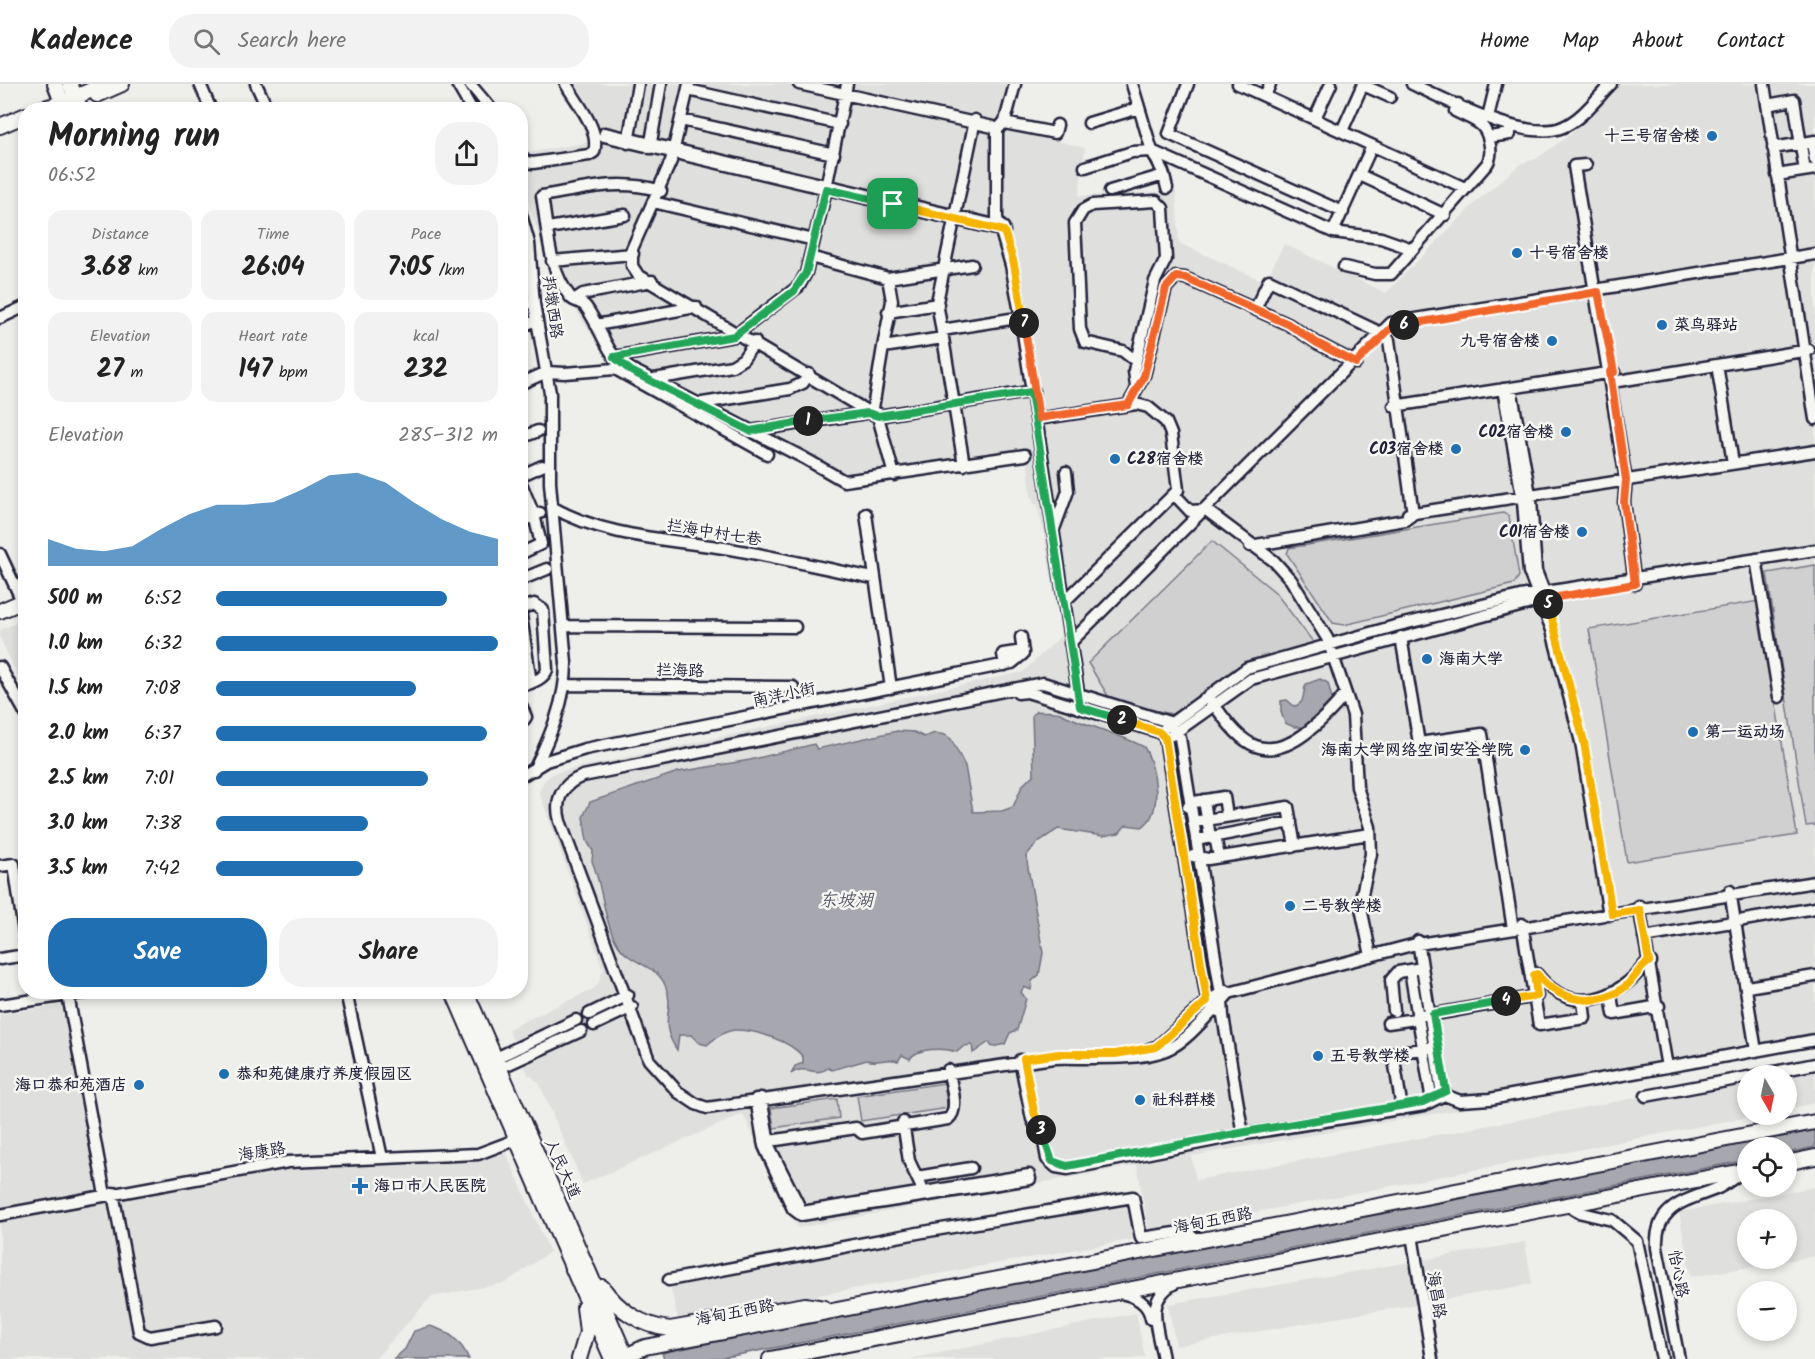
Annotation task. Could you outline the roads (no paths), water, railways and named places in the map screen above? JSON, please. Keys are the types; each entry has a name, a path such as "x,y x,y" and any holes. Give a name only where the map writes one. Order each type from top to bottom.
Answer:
{"main road":[{"path":"55,84 69,102"},
{"path":"72,102 105,84"},
{"path":"73,102 122,84"},
{"path":"0,126 18,118"},
{"path":"0,135 18,127"},
{"path":"0,611 18,605"},
{"path":"0,620 18,607"},
{"name":"人民大道","path":"456,999 589,1271 621,1358"},
{"name":"人民大道","path":"469,999 498,1063 523,1137 582,1290 621,1358"},
{"name":"海甸五西路","path":"621,1358 645,1347 1815,1122"},
{"path":"1797,1161 1815,1157"},
{"path":"770,1359 1737,1172"},
{"path":"589,1271 612,1300 626,1312 648,1325 664,1329 676,1329 805,1305 838,1309"},
{"path":"579,1359 588,1332 582,1290"},
{"path":"800,1359 863,1341"}],"street":[{"path":"200,84 208,102"},
{"path":"256,84 264,102"},
{"path":"457,84 467,102"},
{"path":"470,84 485,102"},
{"path":"528,162 589,155 594,152 595,140 586,116 566,84"},
{"path":"638,84 628,141 1001,229"},
{"path":"648,146 659,84"},
{"path":"799,84 846,90"},
{"path":"810,84 846,90 1000,127 1055,133 1057,125"},
{"path":"1015,84 1000,127 1002,137 1001,229 1014,264 1082,707"},
{"path":"1132,84 1167,188"},
{"path":"1156,152 1169,134 1188,84"},
{"path":"1238,84 1465,189"},
{"path":"1265,96 1270,84"},
{"path":"1315,118 1330,84"},
{"path":"1488,117 1496,84"},
{"path":"1416,85 1510,126 1537,131 1564,126 1611,84"},
{"path":"1764,84 1776,147 1815,419"},
{"path":"1768,84 1769,105"},
{"path":"1342,131 1363,85 1390,97"},
{"path":"840,124 690,87 675,153 632,254 638,270 651,282 873,414"},
{"path":"614,357 738,334 799,286 810,257 827,187 846,90"},
{"path":"1769,105 1794,100 1804,165"},
{"path":"1344,267 1375,274 1391,274 1445,215 1490,159 1489,137 1482,125 1455,111 1458,104"},
{"path":"1089,123 1139,108"},
{"path":"682,120 834,154"},
{"path":"964,465 938,304 975,121"},
{"path":"1489,137 1510,134 1510,126"},
{"path":"1169,134 1343,212"},
{"path":"1776,147 1813,141 1815,160"},
{"path":"1334,232 1372,146"},
{"path":"1085,167 1132,152 1156,152 1334,232 1372,236 1412,249"},
{"path":"1579,166 1596,290 1629,478 1629,503 1637,581"},
{"path":"1780,176 1815,171"},
{"path":"1110,191 1164,175"},
{"path":"1360,176 1445,215"},
{"path":"659,191 639,185 619,183 542,196 552,261 574,300 585,304 614,357 624,367 804,458 841,480 850,482 1025,455"},
{"path":"1136,361 1123,351 1090,344 1082,337 1079,322 1075,223 1083,210 1092,205 1156,201 1163,208 1166,259 1172,279"},
{"path":"655,202 814,240"},
{"path":"548,228 625,215"},
{"path":"552,261 632,254"},
{"path":"1072,643 1206,512 1391,323 1815,256"},
{"path":"810,257 888,278 972,265"},
{"path":"1136,386 1134,371 1136,361 1155,281 1166,259"},
{"name":"邦墩西路","path":"528,270 546,368"},
{"path":"888,278 892,301 888,312 873,414 894,475"},
{"path":"1172,279 1185,278 1288,324 1317,343 1354,362"},
{"path":"1128,405 1136,386 1144,376 1166,288 1172,279"},
{"path":"1255,309 1269,280 1378,335 1384,344 1397,411 1410,512"},
{"path":"574,300 583,294 651,282"},
{"path":"528,303 534,301"},
{"path":"888,312 938,304"},
{"path":"596,325 694,307"},
{"path":"0,318 18,310"},
{"path":"883,347 1022,317"},
{"path":"528,324 537,320"},
{"path":"648,380 732,366 743,359 755,343"},
{"path":"1397,411 1507,388 1718,367 1807,352"},
{"path":"1807,352 1815,385"},
{"path":"1718,367 1733,461"},
{"path":"528,379 546,368"},
{"path":"534,770 566,685 564,626 552,507 549,458 550,393 546,368"},
{"path":"528,374 546,368 565,374 615,369 767,454"},
{"path":"696,404 790,389 799,386 808,375"},
{"path":"1507,388 1526,494 1536,571 1584,742 1610,913"},
{"path":"750,431 1032,390"},
{"path":"1038,419 1136,404 1148,407 1166,422 1172,434 1178,490 1066,601"},
{"path":"528,435 538,431"},
{"path":"1247,544 1410,512 1733,461 1815,445"},
{"path":"1733,461 1815,451"},
{"path":"528,472 542,466"},
{"path":"1054,528 1068,491 1066,472"},
{"path":"1174,494 1190,511 1206,512 1247,544 1274,561 1291,580 1321,626 1355,722 1357,787 1368,815 1370,834 1371,854 1360,903 1370,954"},
{"path":"528,497 537,514 541,544 528,550"},
{"name":"拦海中村七巷","path":"552,507 577,521 610,530 675,543 730,549 874,578"},
{"path":"528,518 537,514"},
{"path":"866,514 891,688"},
{"path":"1757,562 1815,550"},
{"path":"0,554 18,591"},
{"path":"628,1002 561,813 562,797 575,784 1027,692 1082,707 1162,735 1178,733 1251,680 1415,620 1637,581 1815,555"},
{"path":"1757,562 1779,698"},
{"path":"528,577 547,569"},
{"path":"1243,1133 1184,857 1162,735 1170,723 1247,668 1401,637 1542,597"},
{"path":"528,606 539,605 543,610 547,670 544,676 528,684"},
{"path":"564,626 795,627"},
{"name":"南洋小街","path":"528,773 546,760 585,749 1005,665 1020,660 1023,651 1021,637"},
{"path":"1401,637 1419,743 1482,734 1542,1025 1586,1018 1583,1000"},
{"path":"0,668 18,693"},
{"path":"1217,1004 1191,807 1178,733 1170,723 1043,683 583,776 573,781 559,796 558,814 651,1063 678,1092 696,1104 707,1108 1059,1054 1115,1054 1156,1047 1217,1004 1370,954 1420,942 1641,908 1815,877"},
{"name":"拦海路","path":"566,685 792,687"},
{"path":"1208,696 1246,742 1258,748 1274,750 1289,745 1308,731 1334,709 1345,694"},
{"path":"1177,809 1191,807 1194,802 1224,797 1227,816"},
{"path":"1204,800 1210,837 1216,841 1219,857"},
{"path":"1193,822 1288,807 1295,846"},
{"path":"1196,840 1291,822"},
{"path":"1184,857 1199,855 1208,859 1370,834"},
{"path":"0,866 14,864 18,891"},
{"path":"1732,893 1815,882"},
{"path":"1732,893 1757,1049"},
{"path":"1641,908 1668,1065"},
{"path":"1646,938 1815,910"},
{"path":"1420,942 1444,1093"},
{"path":"0,959 18,956"},
{"path":"1532,975 1537,974 1553,990 1583,1000 1611,995 1629,984 1650,962"},
{"path":"1394,1011 1391,980 1398,972 1424,968"},
{"path":"1410,970 1432,1099"},
{"path":"1748,989 1815,977"},
{"path":"1611,995 1614,1014 1658,1007"},
{"path":"1417,1014 1432,1016 1536,998"},
{"path":"0,1005 41,999"},
{"path":"69,999 139,1332 150,1337 216,1326"},
{"path":"347,999 382,1158"},
{"path":"594,1018 628,1002"},
{"path":"1388,1023 1415,1019 1417,1014"},
{"path":"498,1063 578,1026"},
{"path":"1022,1061 1032,1119 1042,1137 1047,1159 1056,1167 1076,1168 1243,1133 1402,1107 1432,1099 1444,1093 1477,1098 1815,1038"},
{"path":"1402,1107 1393,1053 1437,1046"},
{"path":"1797,1068 1815,1064"},
{"path":"765,1140 856,1128 862,1133 949,1113 947,1072"},
{"path":"1646,1096 1737,1079"},
{"path":"759,1100 765,1140 795,1212 803,1216 1029,1175 1030,1179 923,1195"},
{"path":"903,1124 909,1161 923,1195"},
{"name":"海康路","path":"0,1215 288,1162 478,1154 523,1137"},
{"path":"917,1177 971,1168"},
{"name":"怡心路","path":"1679,1359 1657,1248 1658,1233 1673,1207 1720,1187 1737,1176"},
{"path":"783,1182 796,1177"},
{"path":"669,1280 923,1232 1133,1197 1141,1239 1189,1231 1191,1238 1211,1238"},
{"name":"怡心路","path":"1567,1205 1578,1212 1612,1220 1637,1241 1662,1359"},
{"name":"海昌路","path":"1408,1236 1426,1359"},
{"name":"海昌路","path":"1408,1236 1432,1359"},
{"path":"1161,1359 1154,1305 1160,1293 1180,1280"},
{"path":"1116,1292 1139,1300 1150,1313 1161,1359"}],"water":[{"path":"1320,679 1328,683 1332,699 1327,707 1304,727 1294,727 1285,723 1281,712 1281,701 1287,700 1294,706 1298,705 1302,701 1306,684"},
{"name":"东坡湖","path":"1036,711 1060,713 1144,747 1152,766 1156,789 1155,801 1149,820 1142,827 1126,825 1119,833 1103,836 1058,829 1038,842 1026,856 1043,953 1039,975 1032,981 1031,990 1024,987 1021,992 1026,999 1017,1030 1010,1033 1005,1044 992,1047 989,1042 973,1053 972,1045 964,1046 957,1052 939,1049 925,1050 910,1059 902,1055 898,1061 867,1060 832,1070 828,1068 819,1072 801,1070 791,1074 795,1066 803,1063 803,1057 782,1041 753,1032 728,1031 707,1045 699,1043 691,1035 679,1035 677,1050 668,1031 669,1002 665,985 650,968 623,952 609,925 583,817 590,802 678,772 750,760 814,744 817,749 897,731 914,732 924,737 935,733 951,739 965,766 973,812 1002,811 1013,807 1022,786 1034,774 1032,716"},
{"path":"1815,1130 1815,1147 1797,1151 1797,1137 1778,1137"},
{"path":"1737,1145 1737,1162 716,1359 664,1359 662,1353"},
{"path":"430,1326 454,1338 469,1359 394,1359 405,1349 414,1331"}],"tunnel":[{"path":"578,1025 591,1019"}],"place":[{"name":"十三号宿舍楼","path":"1712,136"},
{"name":"十号宿舍楼","path":"1517,253"},
{"name":"菜鸟驿站","path":"1662,325"},
{"name":"九号宿舍楼","path":"1552,341"},
{"name":"C02宿舍楼","path":"1566,432"},
{"name":"C03宿舍楼","path":"1456,449"},
{"name":"C28宿舍楼","path":"1115,459"},
{"name":"C01宿舍楼","path":"1582,532"},
{"name":"海南大学","path":"1427,659"},
{"name":"第一运动场","path":"1693,732"},
{"name":"海南大学网络空间安全学院","path":"1525,750"},
{"name":"二号教学楼","path":"1290,906"},
{"name":"五号教学楼","path":"1318,1056"},
{"name":"恭和苑健康疗养度假园区","path":"224,1074"},
{"name":"海口恭和苑酒店","path":"139,1085"},
{"name":"社科群楼","path":"1140,1100"},
{"name":"海口市人民医院","path":"360,1186"}]}
